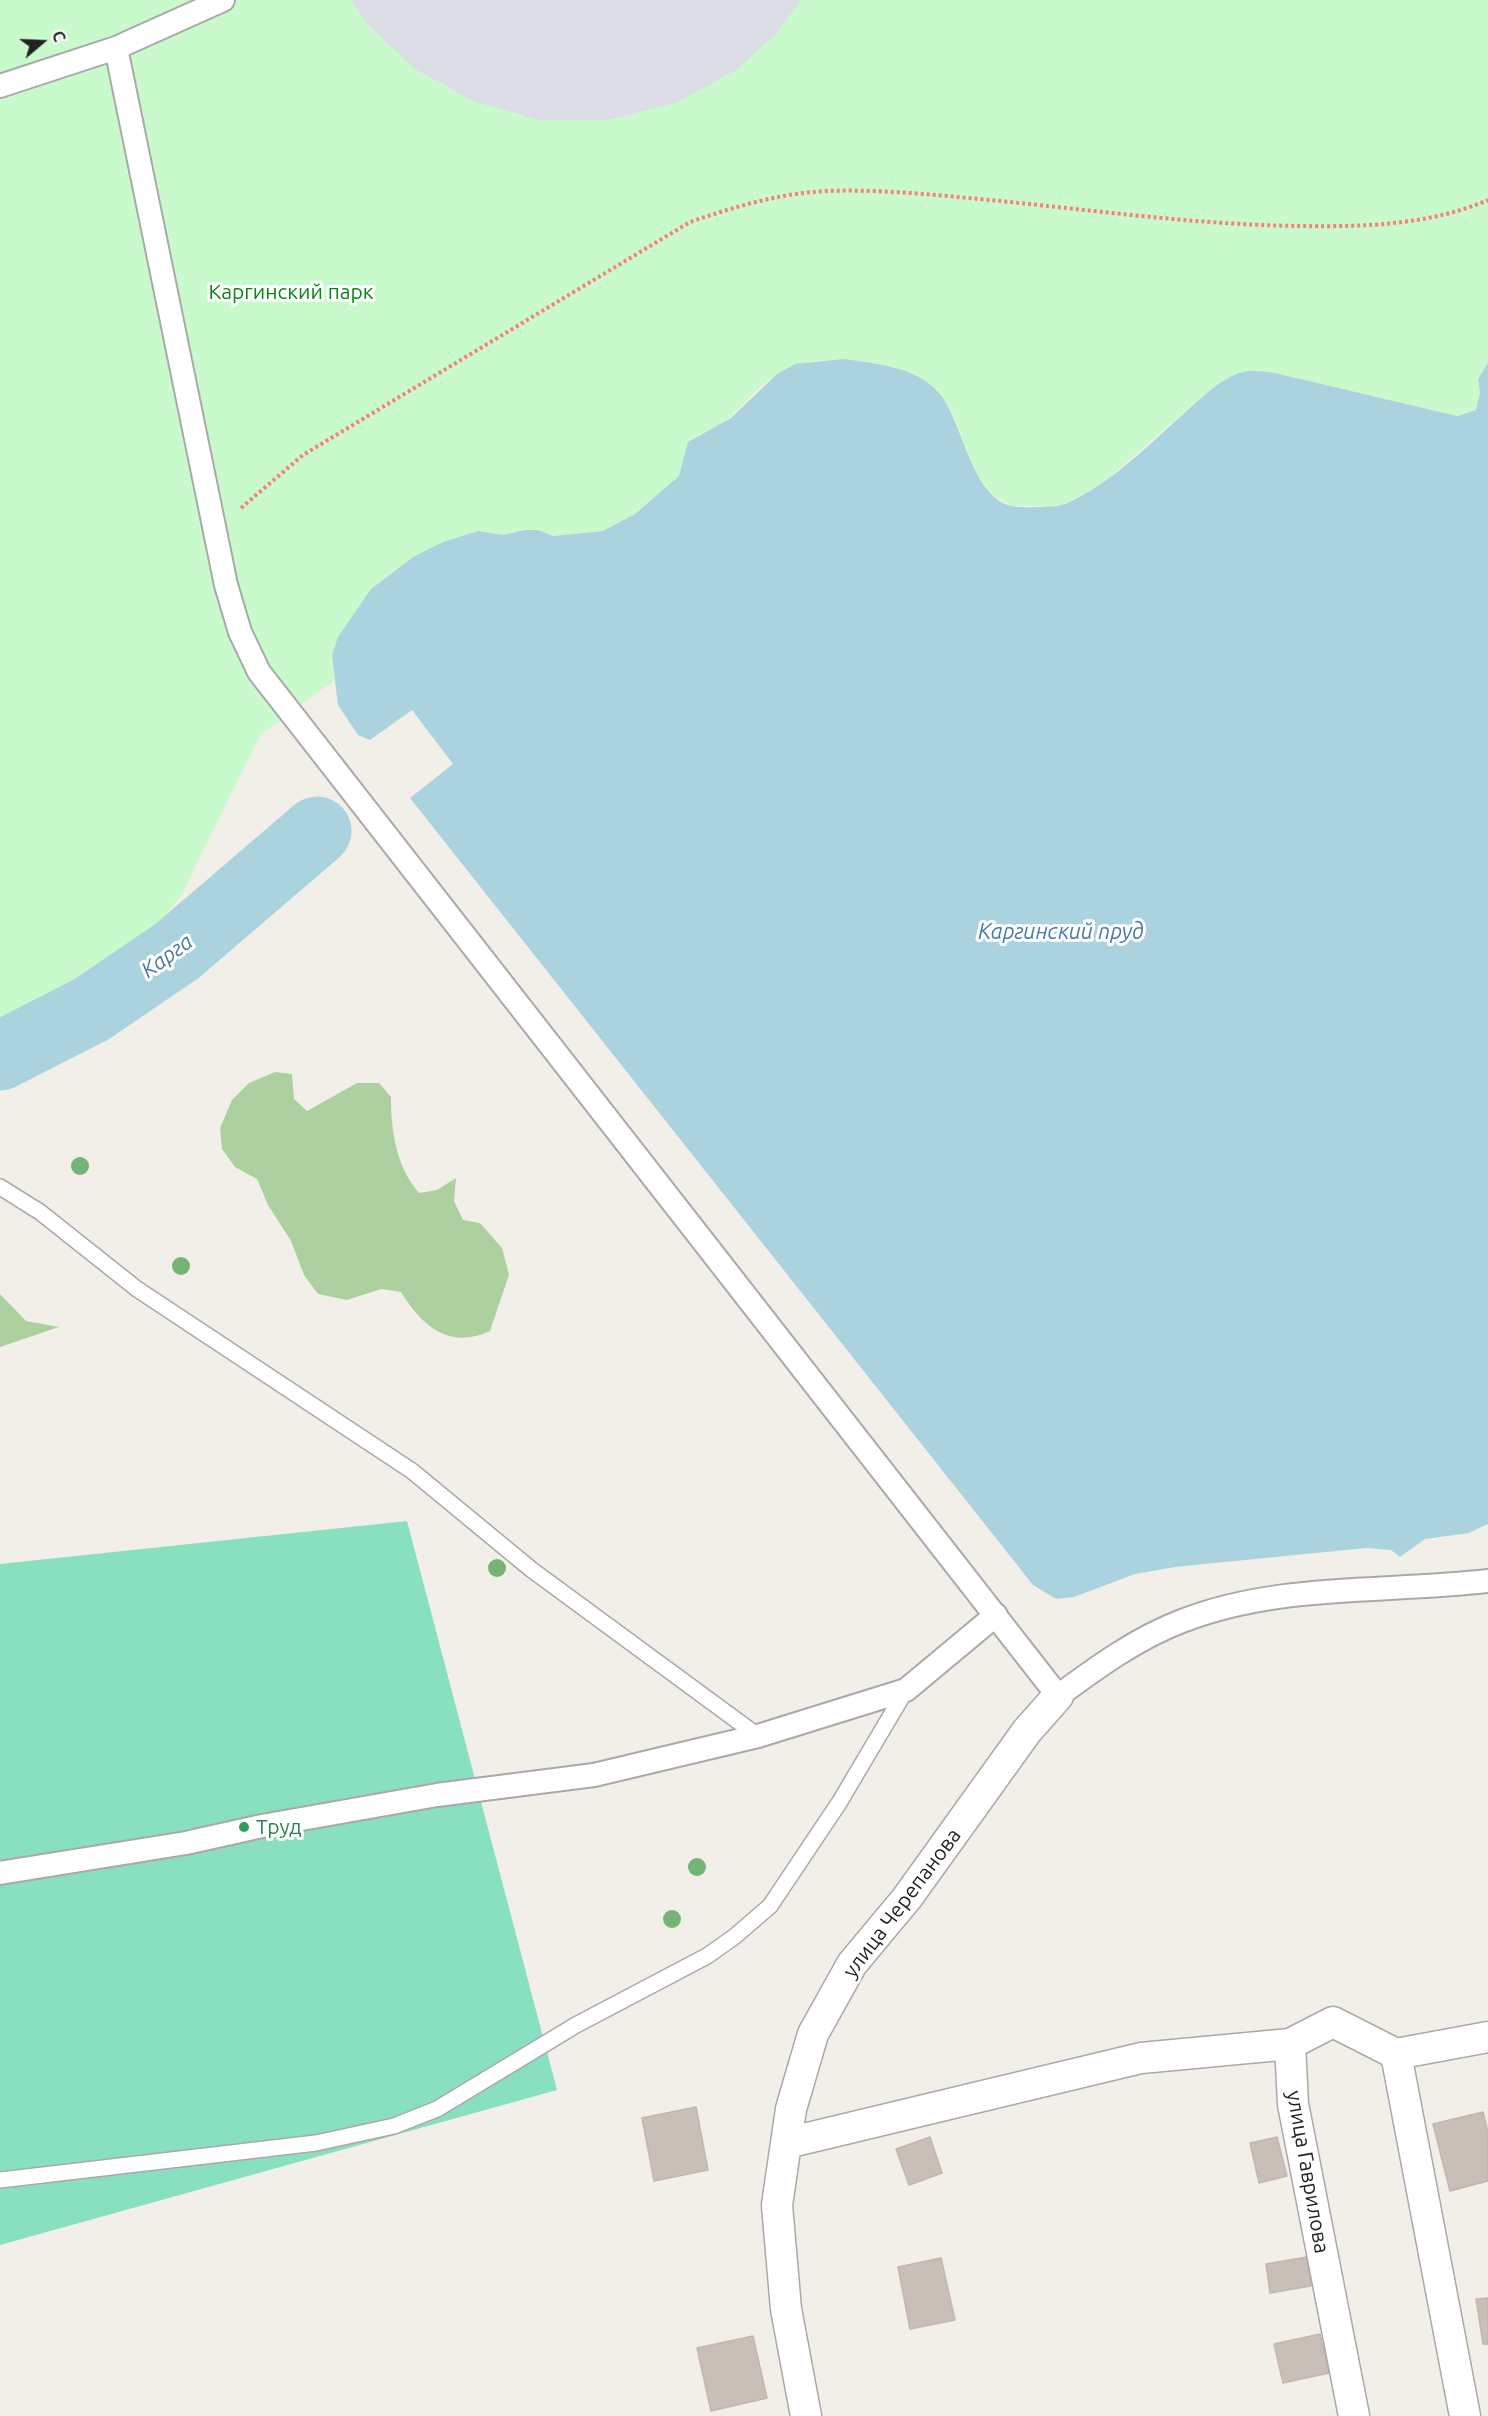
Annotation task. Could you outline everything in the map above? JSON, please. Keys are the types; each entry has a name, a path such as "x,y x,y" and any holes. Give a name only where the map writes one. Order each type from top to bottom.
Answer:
{"street":[{"path":"0,86 116,48 224,0"},
{"path":"116,48 226,585 240,632 259,672 1058,1696 1096,1668 1138,1643 1180,1621 1227,1606 1353,1589 1449,1586 1488,1581"},
{"path":"0,1873 186,1843 262,1826 437,1795 594,1774 758,1736 906,1690 996,1615"},
{"name":"улица Черепанова","path":"806,2416 786,2309 777,2205 791,2109 813,2034 852,1964 921,1878 1027,1731 1058,1696"},
{"path":"787,2143 1141,2058 1290,2044 1333,2022 1396,2054 1488,2037"},
{"name":"улица Гаврилова","path":"1290,2044 1293,2104 1354,2416"},
{"path":"1396,2054 1465,2416"}],"lane":[{"path":"0,1187 40,1212 137,1289 412,1471 532,1570 758,1736"},
{"path":"0,2180 316,2143 394,2126 437,2109 576,2025 707,1956 734,1937 770,1906 839,1803 906,1690"}],"path":[{"path":"215,531 303,455 690,222 742,204 826,192 919,194 1253,226 1336,226 1397,223 1460,212 1488,200"}],"green space":[{"name":"Каргинский парк","path":"0,0 1488,0 1488,363 1478,379 1480,393 1476,410 1457,416 1275,373 1257,370 1241,373 1225,380 1206,393 1104,482 1058,506 1012,506 994,496 984,484 947,404 940,394 926,382 907,372 861,361 837,360 793,366 766,382 722,423 699,434 684,462 680,476 635,514 603,531 552,536 538,530 525,530 503,535 478,531 413,557 371,589 332,655 335,680 260,735 182,894 156,928 0,1025"},
{"path":"275,1072 292,1074 294,1099 307,1111 357,1083 379,1083 391,1097 396,1148 411,1183 419,1193 437,1190 456,1178 454,1201 463,1220 480,1223 502,1248 509,1275 490,1331 462,1338 449,1336 438,1331 418,1315 401,1292 381,1289 347,1300 318,1294 304,1275 291,1241 268,1205 257,1179 235,1167 222,1149 220,1128 232,1100 249,1083"},
{"path":"0,1294 26,1321 59,1327 0,1347"},
{"name":"Труд","path":"407,1521 557,2090 0,2245 0,1564"}],"shaded area":[{"path":"352,0 801,0 777,33 735,71 675,103 608,120 540,120 475,102 415,69 365,22"}],"water":[{"name":"Каргинский пруд","path":"843,359 895,368 908,372 931,385 948,407 969,458 986,488 997,499 1011,506 1027,507 1061,505 1090,491 1126,465 1208,392 1239,373 1262,371 1275,373 1457,416 1476,410 1480,393 1478,379 1488,363 1488,1524 1469,1533 1425,1539 1400,1557 1391,1550 1366,1548 1175,1567 1135,1574 1074,1597 1056,1599 1033,1585 410,798 453,764 412,710 370,740 358,735 338,705 332,655 338,637 371,589 413,557 443,542 478,531 503,535 525,530 538,530 553,536 603,531 635,514 679,476 688,442 731,418 777,374 795,364"}],"building":[{"path":"696,2107 708,2170 654,2181 642,2118"},
{"path":"1483,2112 1488,2132 1488,2181 1450,2191 1433,2124"},
{"path":"930,2137 942,2173 909,2185 896,2149"},
{"path":"1277,2137 1287,2176 1259,2183 1250,2143"},
{"path":"1307,2257 1311,2286 1270,2293 1266,2264"},
{"path":"941,2258 955,2320 910,2329 898,2267"},
{"path":"1488,2298 1488,2344 1483,2344 1476,2299"},
{"path":"1320,2334 1329,2373 1283,2383 1274,2344"},
{"path":"753,2336 767,2398 711,2411 697,2348"}],"waterway":[{"name":"Карга","path":"0,1056 92,1009 177,951 317,831"}],"place":[{"name":"Труд","path":"244,1827"}]}
